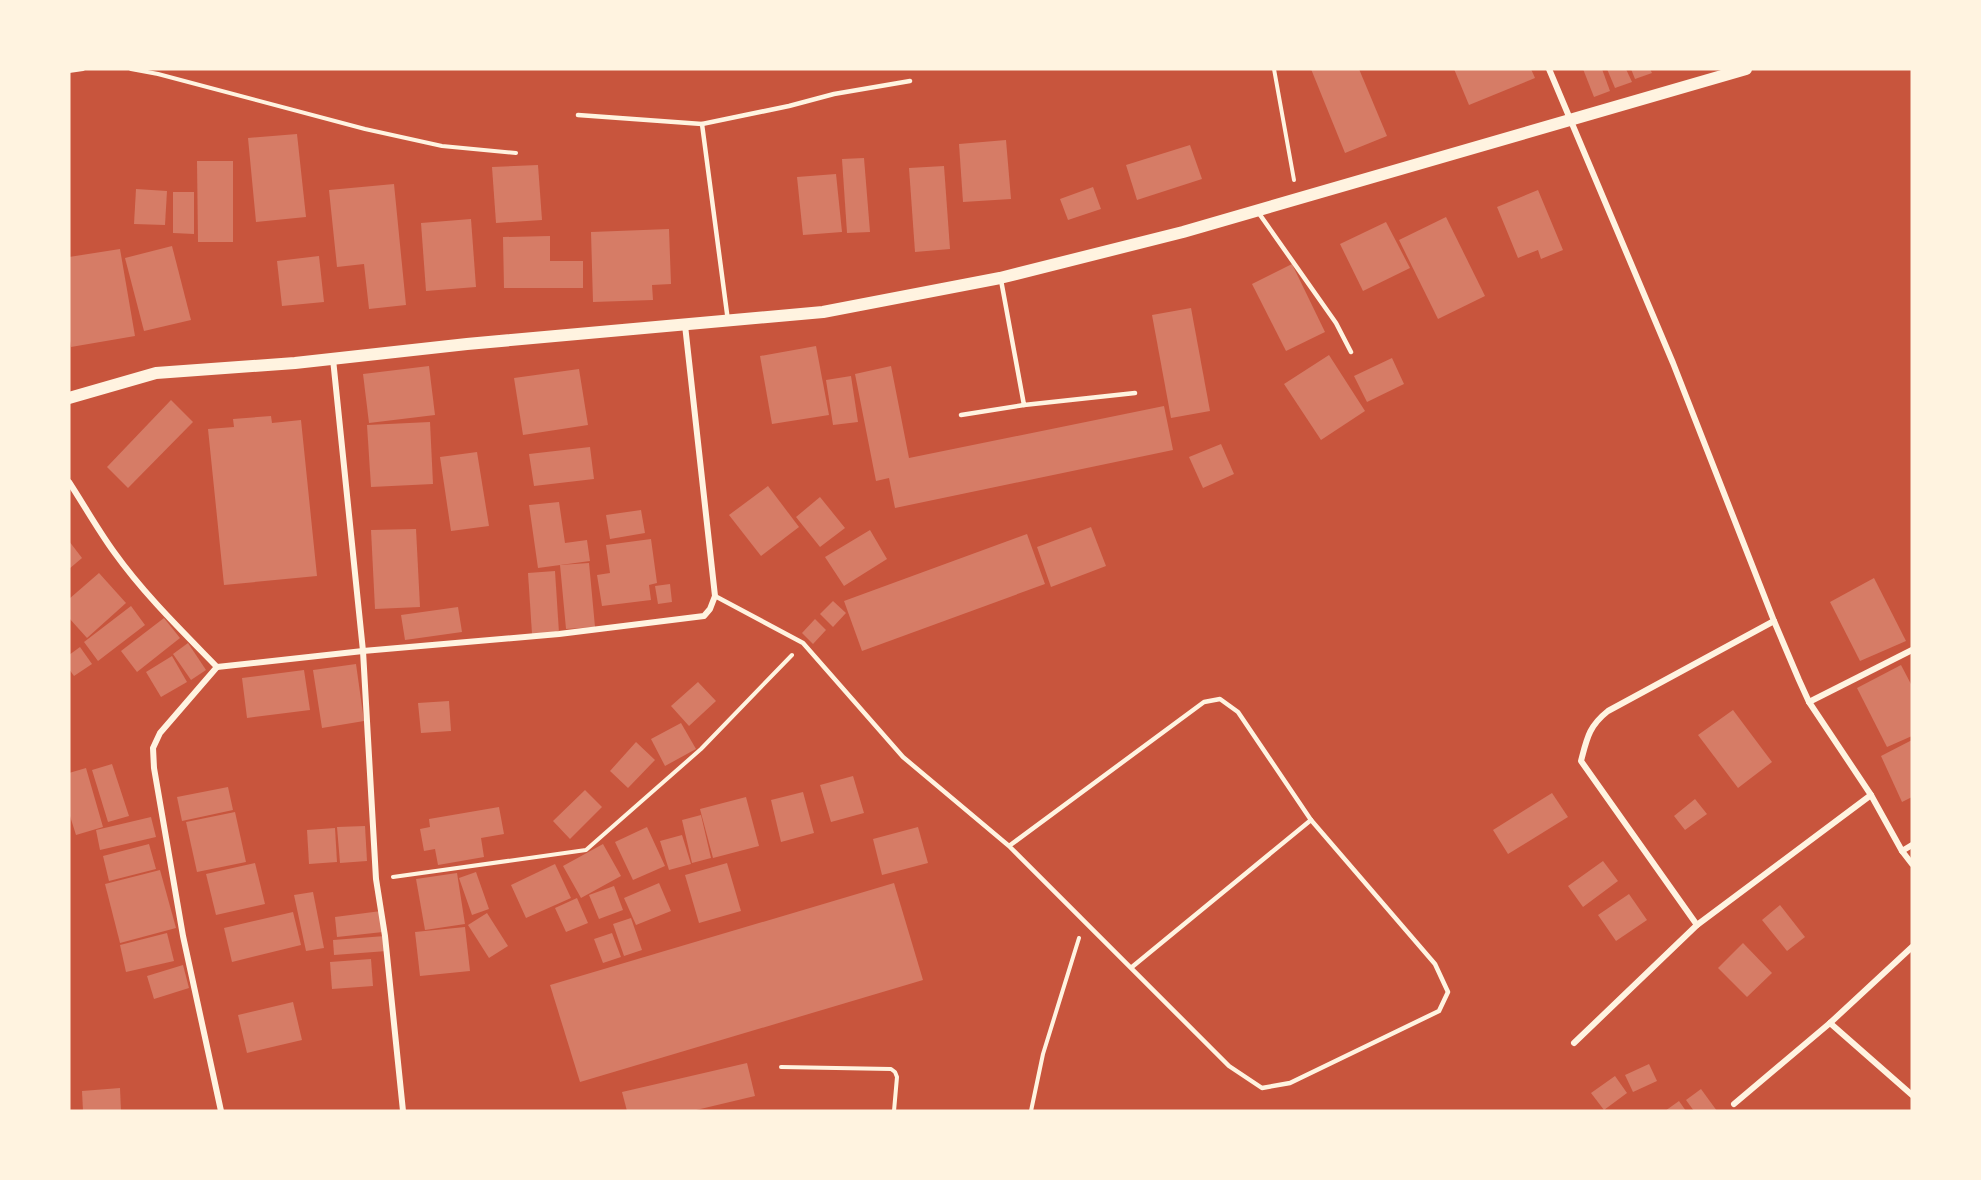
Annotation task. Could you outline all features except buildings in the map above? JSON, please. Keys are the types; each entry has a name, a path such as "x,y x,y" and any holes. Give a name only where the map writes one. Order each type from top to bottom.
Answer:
{"main road":[{"path":"69,398 156,373 333,359 467,344 824,312 1000,278 1183,232 1746,69"}],"street":[{"path":"1549,69 1673,363 1773,621 1809,702 1871,795 1902,851 1912,864"},
{"path":"221,1111 183,936 154,768 153,748 160,733 217,667 363,651 559,634 704,616 710,609 715,596 685,324"},
{"path":"333,359 363,651 376,879 385,936 403,1111"},
{"path":"69,482 114,552 134,577 161,609 217,667"},
{"path":"1697,925 1581,761 1583,751 1590,729 1608,711 1773,621"},
{"path":"1809,702 1912,650"},
{"path":"1574,1043 1697,925 1871,795"},
{"path":"1902,851 1912,845"},
{"path":"1734,1104 1830,1023 1912,947"},
{"path":"1830,1023 1912,1095"}],"lane":[{"path":"578,115 702,124 834,94 910,81"},
{"path":"702,124 728,321"},
{"path":"1257,211 1336,323 1351,352"},
{"path":"1000,278 1024,405"},
{"path":"961,415 1024,405 1135,393"},
{"path":"715,596 803,644 903,756 1009,846 1229,1066 1262,1088 1290,1083 1438,1011 1449,992 1435,964 1311,820 1238,712 1220,699 1204,702 1009,846"},
{"path":"1132,967 1311,820"}],"path":[{"path":"69,71 83,69"},
{"path":"131,69 158,74 365,129 442,146 516,153"},
{"path":"1274,69 1297,199"},
{"path":"376,879 585,850 701,748 803,644"},
{"path":"1031,1111 1043,1054 1084,922"},
{"path":"782,1067 891,1069 897,1077 894,1111"}]}
